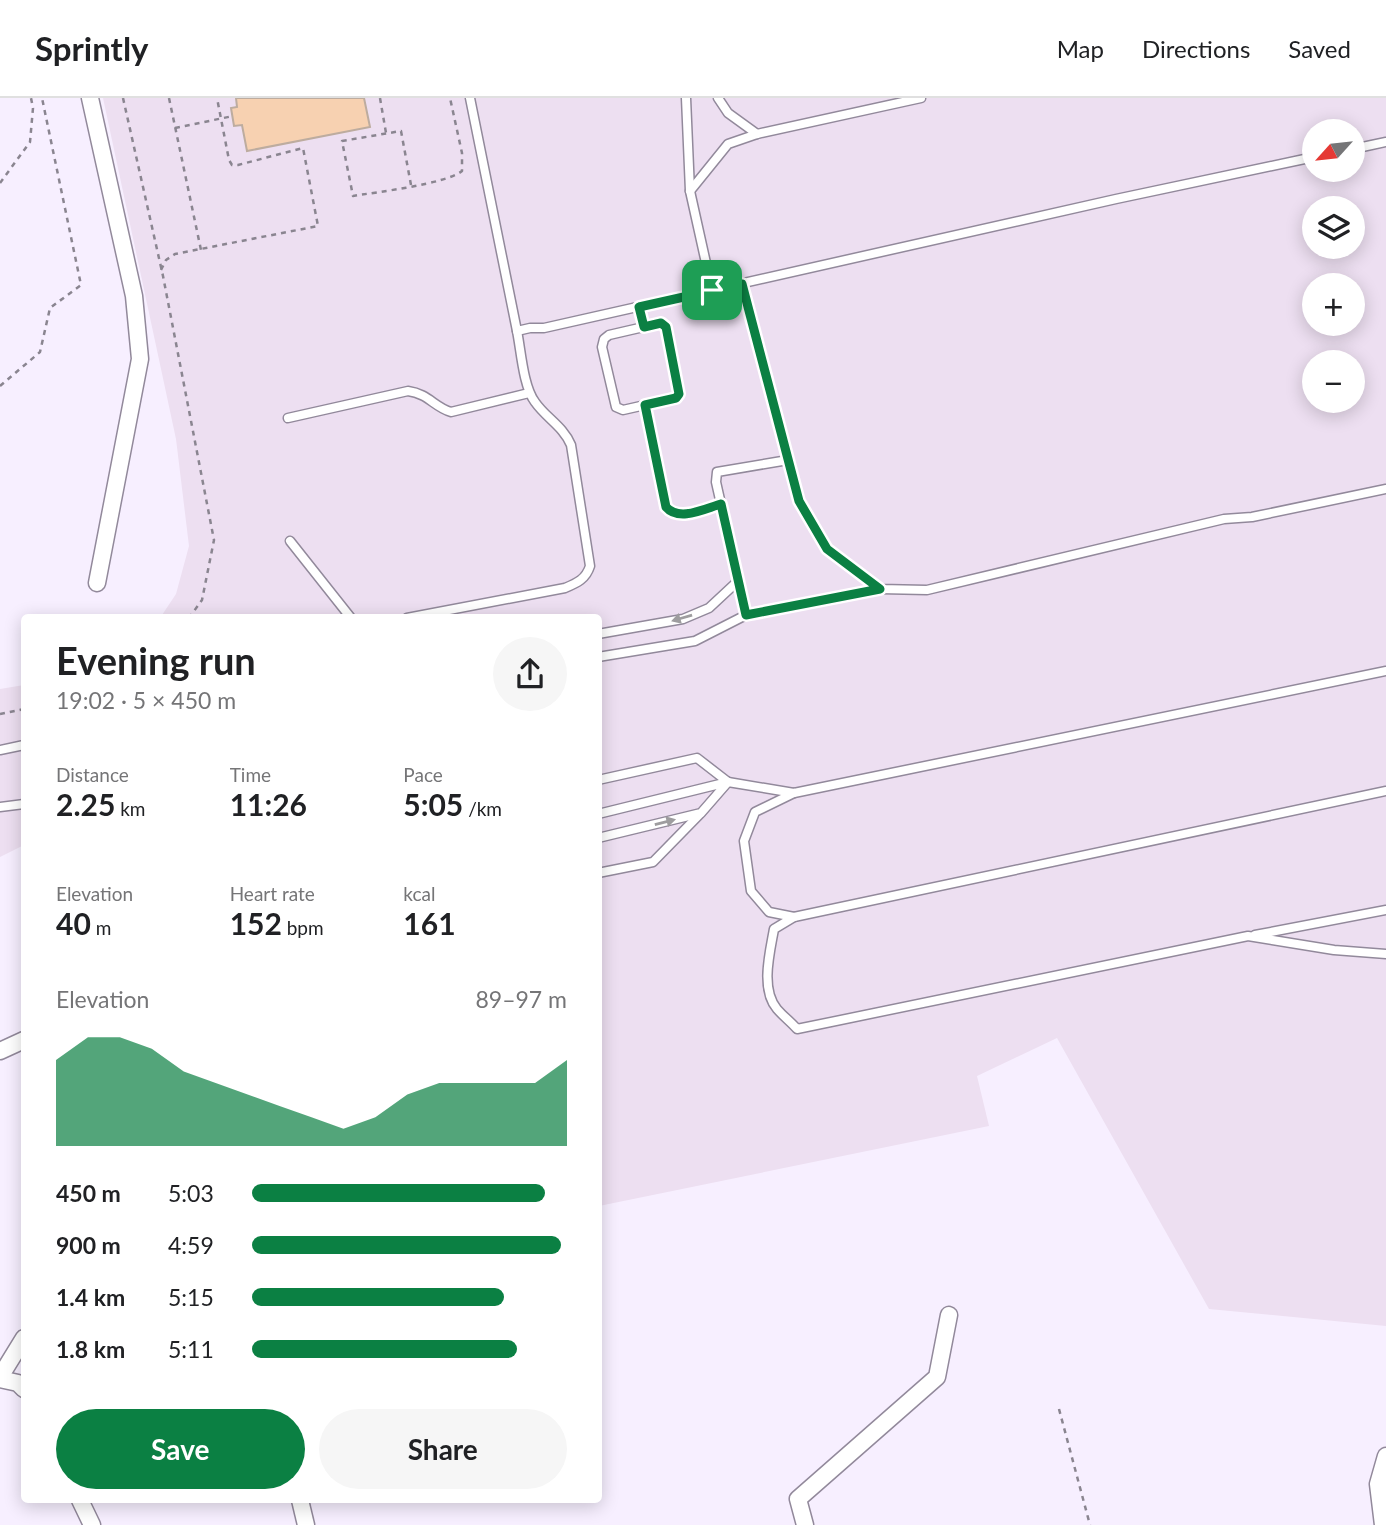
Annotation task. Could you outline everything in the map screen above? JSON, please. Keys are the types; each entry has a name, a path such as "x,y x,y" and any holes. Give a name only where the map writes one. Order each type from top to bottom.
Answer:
{"street":[{"path":"90,98 134,296 140,359 97,583"},
{"path":"0,1051 21,1041"},
{"path":"805,1525 798,1499 937,1377 948,1315"},
{"path":"21,1343 0,1378 18,1382 21,1386"},
{"path":"1383,1525 1378,1484 1386,1456"},
{"path":"81,1503 92,1525"},
{"path":"301,1503 306,1525"}],"lane":[{"path":"428,614 565,588 587,575 590,566 571,444 566,434 537,405 529,393 470,98"},
{"path":"686,98 690,191 712,290"},
{"path":"718,98 729,113 757,134"},
{"path":"690,191 728,144 757,134 921,98"},
{"path":"1365,146 1386,142"},
{"path":"517,331 530,327 544,328 1302,160"},
{"path":"742,284 799,501 827,549 880,589"},
{"path":"639,307 644,327"},
{"path":"661,323 666,327 679,394 676,398 645,405 623,410 616,407 602,347 604,339 609,335 661,323"},
{"path":"288,418 408,391 425,395 442,409 451,412 529,393"},
{"path":"645,405 666,507 680,515 721,504"},
{"path":"746,615 716,482 717,472 788,460"},
{"path":"602,656 695,641 746,615 880,589 927,590 1224,519 1252,517 1386,489"},
{"path":"290,541 348,614"},
{"path":"602,633 683,619 709,608 738,581"},
{"path":"794,917 769,912 751,891 744,841 755,812 794,793 1386,671"},
{"path":"0,750 21,746"},
{"path":"602,779 697,758 728,782"},
{"path":"602,813 728,782 794,793"},
{"path":"602,872 653,862 728,782"},
{"path":"1386,791 794,917 774,929 768,986 775,1007 797,1029 1386,910"},
{"path":"0,807 21,804"},
{"path":"602,837 701,813"},
{"path":"1248,936 1334,950 1386,954"}],"path":[{"path":"0,183 30,142 33,108 31,98"},
{"path":"0,386 40,352 50,308 81,285 42,98"},
{"path":"123,98 161,270 214,540 202,600 192,614"},
{"path":"169,98 201,250"},
{"path":"161,270 166,260 175,254 318,226 303,148 232,165 217,98"},
{"path":"380,98 386,134"},
{"path":"411,185 401,131 342,141 353,196 411,185 456,176 462,171 462,153 450,98"},
{"path":"175,128 233,117"},
{"path":"0,714 21,710"},
{"path":"1059,1409 1090,1525"}],"shaded area":[{"path":"103,98 1386,98 1386,1326 1209,1309 1057,1038 977,1076 989,1126 602,1205 602,614 163,614 176,594 189,546 176,439"},
{"path":"21,686 21,846 0,857 0,689"}],"building":[{"path":"236,98 364,98 370,127 247,151 242,125 234,126 231,108 237,107"}],"route":[{"path":"742,284 799,501 827,549 880,589 746,615 721,504 680,515 666,507 645,405 676,398 679,394 666,327 661,323 644,327 639,307 712,290 742,284"}]}
